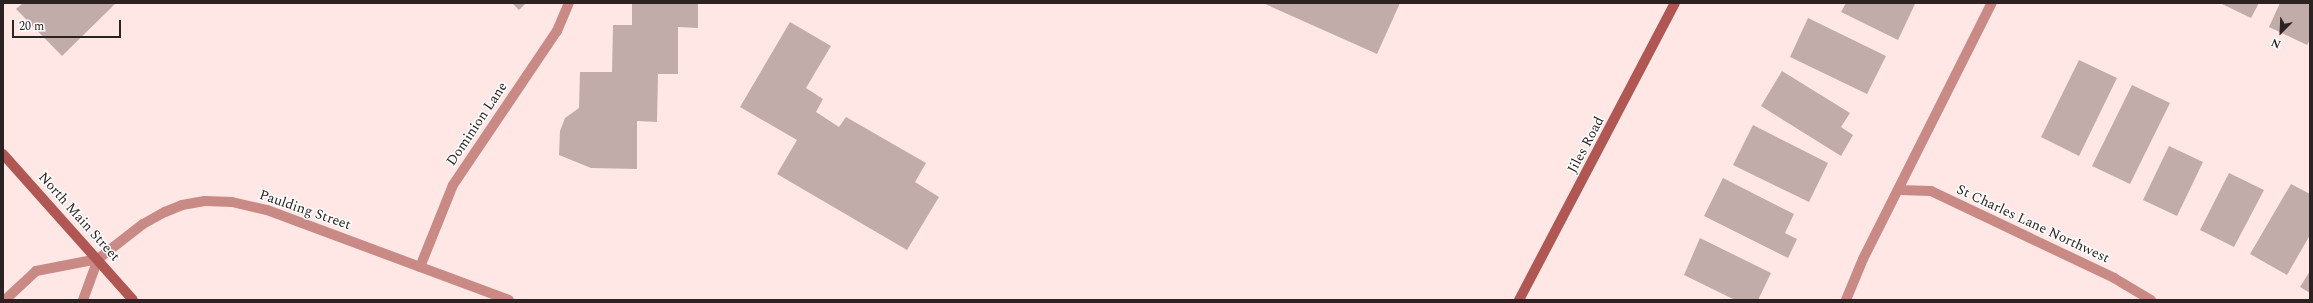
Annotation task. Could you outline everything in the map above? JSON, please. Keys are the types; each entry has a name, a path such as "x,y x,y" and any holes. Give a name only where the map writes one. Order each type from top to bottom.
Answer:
{"street":[{"name":"Dominion Lane","path":"420,267 453,185 557,31 569,3"},
{"name":"Jiles Road","path":"1519,300 1675,3"},
{"path":"1846,300 1863,259 1992,3"},
{"name":"North Main Street","path":"3,154 133,300"},
{"name":"St Charles Lane Northwest","path":"1899,190 1931,192 2114,278 2151,300"},
{"name":"Paulding Street","path":"98,259 143,224 182,205 205,201 232,202 267,210 509,300"},
{"path":"5,300 36,271 98,259 84,300"}],"building":[{"path":"23,3 116,3 62,56 16,9"},
{"path":"512,3 526,3 519,10"},
{"path":"632,3 698,3 698,28 678,27 678,74 658,74 657,122 637,121 637,169 591,168 559,155 560,131 565,118 579,108 580,72 612,72 613,25 632,25"},
{"path":"1263,3 1400,3 1377,54"},
{"path":"1846,3 1915,4 1898,40 1841,12"},
{"path":"2220,3 2259,3 2251,18"},
{"path":"2280,3 2310,3 2310,40 2307,45 2269,27"},
{"path":"1808,18 1886,56 1867,94 1790,57"},
{"path":"790,22 831,46 806,88 823,99 816,112 839,127 846,117 926,163 915,182 939,197 907,250 777,174 797,140 740,107"},
{"path":"2079,60 2117,78 2079,156 2041,137"},
{"path":"1782,71 1850,113 1841,127 1853,135 1841,156 1761,106"},
{"path":"2132,85 2170,103 2130,184 2092,166"},
{"path":"1753,125 1828,163 1809,202 1733,165"},
{"path":"2169,146 2203,162 2177,216 2143,200"},
{"path":"2229,173 2264,190 2234,247 2200,230"},
{"path":"1723,178 1794,214 1785,233 1797,239 1788,258 1704,216"},
{"path":"2291,184 2310,194 2310,235 2287,275 2250,254"},
{"path":"1700,238 1771,273 1758,300 1735,300 1684,275"},
{"path":"2310,271 2310,293 2300,287"}]}
